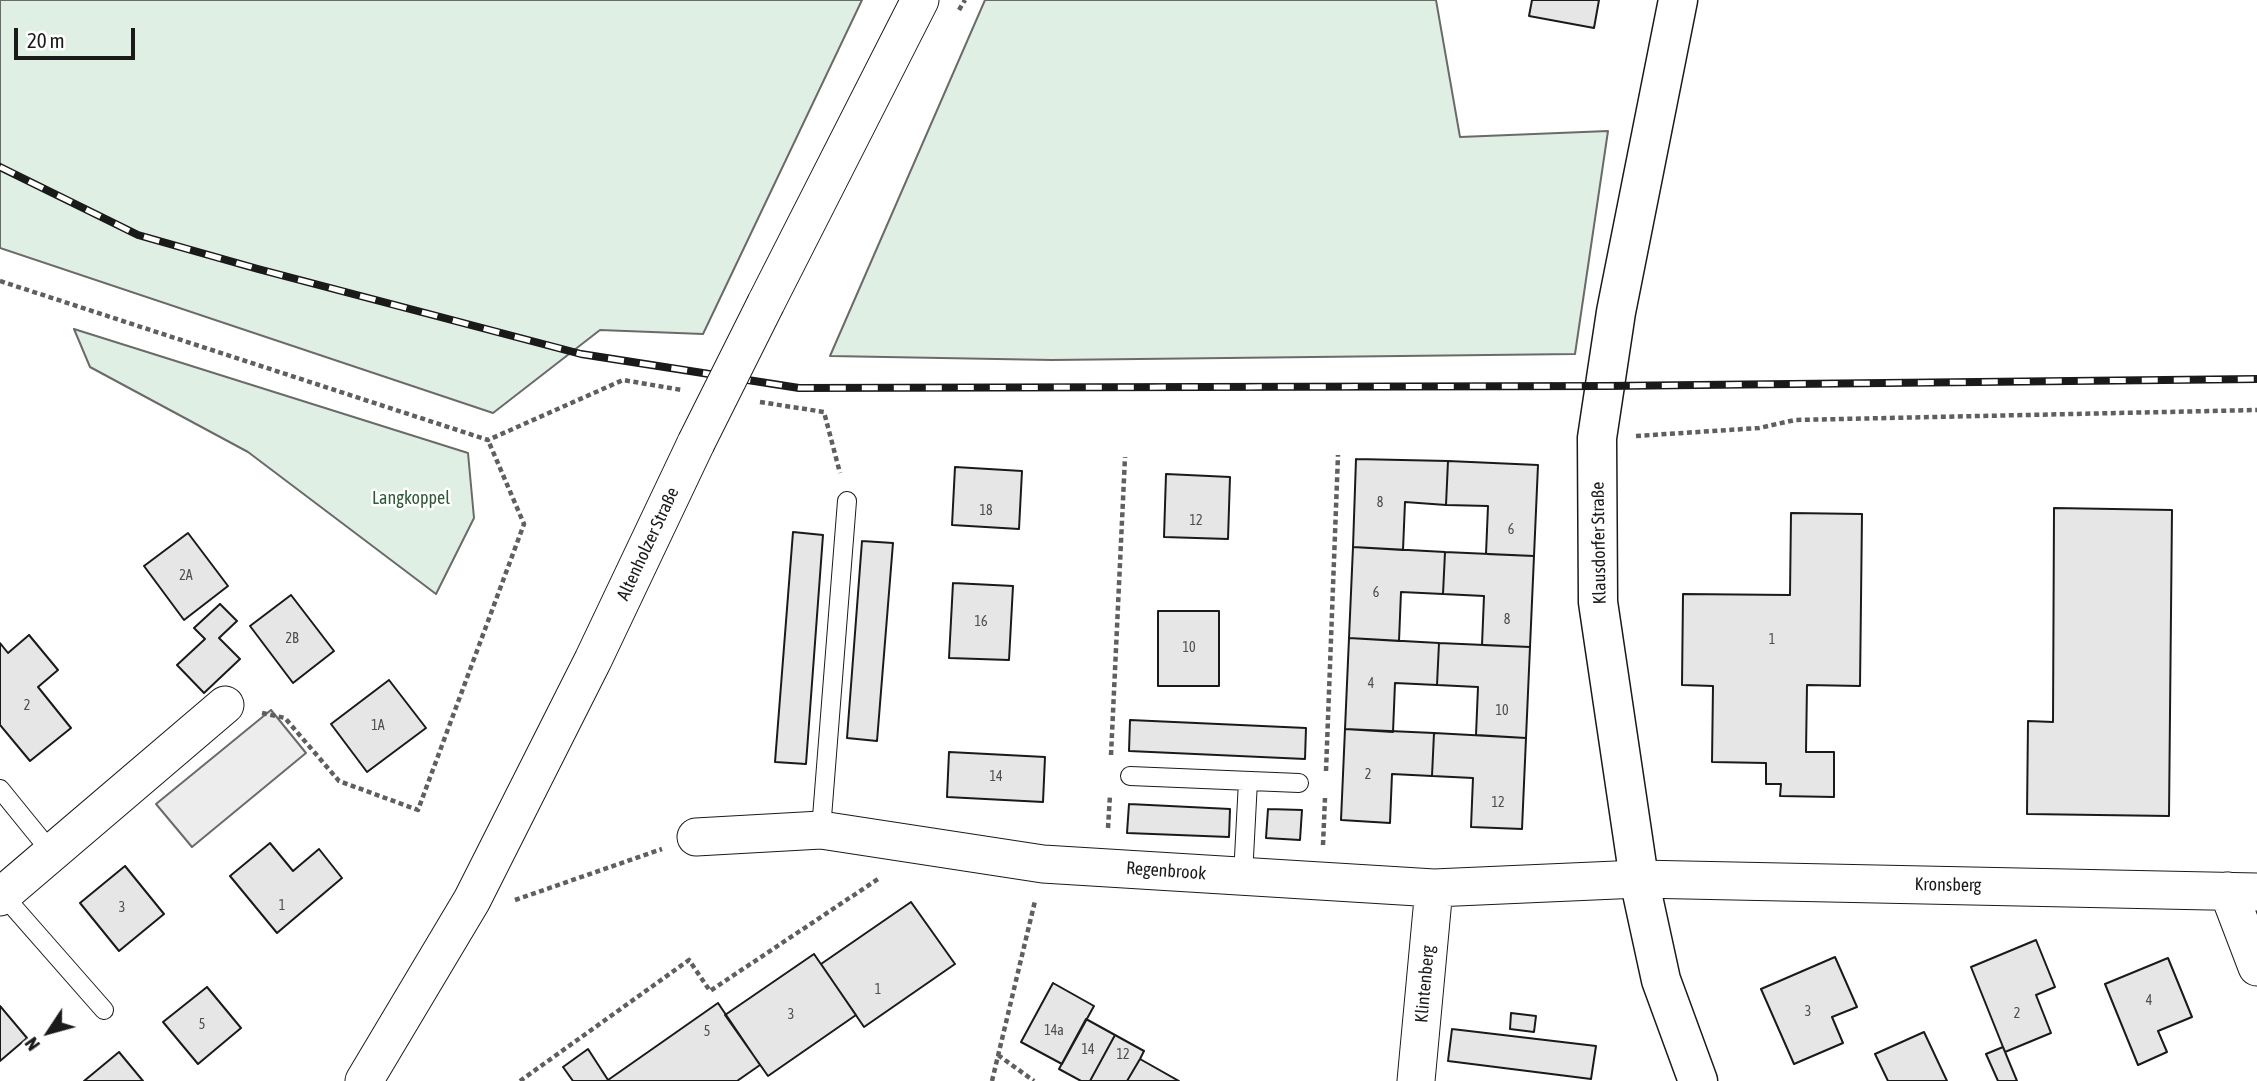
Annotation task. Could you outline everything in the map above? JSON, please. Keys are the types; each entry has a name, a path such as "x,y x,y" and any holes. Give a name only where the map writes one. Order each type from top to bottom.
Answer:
{"street":[{"name":"Altenholzer Straße","path":"364,1081 472,900 593,660 696,443 920,0"},
{"name":"Klausdorfer Straße","path":"1678,0 1616,312 1597,438 1598,601 1639,879 1661,980 1698,1081"},
{"path":"1,896 225,705"},
{"name":"Regenbrook","path":"696,837 821,830 1043,864 1434,888 1639,879"},
{"name":"Kronsberg","path":"1639,879 2242,892"},
{"name":"Klintenberg","path":"1416,1081 1434,888"},
{"path":"2242,892 2257,967"}],"lane":[{"path":"821,830 847,501"},
{"path":"1129,776 1299,783"},
{"path":"1243,876 1248,781"},
{"path":"0,789 52,853"},
{"path":"1,896 104,1010"}],"path":[{"path":"0,281 488,440 623,380 690,391"},
{"path":"757,402 824,412 847,501"},
{"path":"1597,438 1759,428 1795,420 2257,410"},
{"path":"225,705 285,718 339,781 418,810 524,524 488,440"},
{"path":"1322,881 1338,455"},
{"path":"1111,761 1125,457"},
{"path":"1106,868 1110,788"},
{"path":"472,900 511,902 696,837"},
{"path":"520,1081 689,960 710,991 928,845"},
{"path":"992,1081 1043,864"},
{"path":"998,1055 1034,1081"}],"green space":[{"path":"0,0 862,0 703,334 600,330 493,413 0,248"},
{"path":"985,0 1436,0 1460,137 1608,131 1575,354 1052,360 830,356"},
{"name":"Langkoppel","path":"74,329 468,453 474,518 436,594 248,452 90,367"}],"shaded area":[{"path":"271,710 306,753 192,847 156,804"}],"building":[{"path":"1532,0 1599,0 1594,28 1529,16"},
{"path":"1356,459 1448,461 1446,505 1405,502 1403,550 1353,547"},
{"path":"1448,461 1538,465 1534,556 1486,554 1488,506 1446,505"},
{"path":"955,467 1022,471 1019,529 952,525"},
{"path":"1166,474 1230,477 1228,539 1164,537"},
{"path":"2054,508 2172,510 2169,816 2027,814 2028,721 2053,722"},
{"path":"1791,513 1862,514 1860,686 1807,685 1806,752 1834,752 1834,797 1780,796 1781,784 1766,784 1766,763 1712,762 1713,686 1682,685 1683,594 1790,595"},
{"path":"793,532 823,535 806,764 775,762"},
{"path":"188,533 228,586 184,620 144,566"},
{"path":"862,541 893,543 877,741 847,738"},
{"path":"1353,547 1445,552 1443,594 1401,592 1399,641 1349,638"},
{"path":"1445,552 1534,556 1530,647 1482,645 1484,596 1443,594"},
{"path":"953,583 1013,586 1009,660 949,658"},
{"path":"291,595 334,651 293,683 250,626"},
{"path":"220,604 237,621 219,638 240,659 204,693 177,665 205,639 194,628"},
{"path":"1158,611 1219,611 1219,686 1158,686"},
{"path":"29,635 58,670 38,687 71,728 30,761 0,725 0,643 8,653"},
{"path":"1349,638 1439,643 1437,685 1395,683 1393,732 1345,729"},
{"path":"1439,643 1530,647 1526,738 1476,735 1478,687 1437,685"},
{"path":"389,680 426,728 367,772 331,724"},
{"path":"1130,720 1306,728 1305,759 1129,751"},
{"path":"1345,729 1434,733 1432,776 1392,774 1390,823 1341,820"},
{"path":"1434,733 1526,738 1522,829 1471,827 1473,778 1432,776"},
{"path":"949,752 1045,757 1043,802 947,797"},
{"path":"1129,804 1230,809 1229,837 1127,833"},
{"path":"1268,809 1302,810 1300,840 1266,838"},
{"path":"270,843 293,871 319,849 342,878 277,933 230,876"},
{"path":"125,866 164,914 119,951 80,903"},
{"path":"911,902 955,964 864,1027 821,964"},
{"path":"2036,940 2055,987 2036,995 2051,1033 2005,1052 1971,967"},
{"path":"814,954 856,1015 768,1076 725,1015"},
{"path":"1835,957 1857,1007 1832,1017 1843,1043 1794,1064 1761,989"},
{"path":"2168,958 2192,1017 2158,1031 2167,1052 2138,1065 2105,984"},
{"path":"1053,983 1094,1006 1062,1064 1021,1042"},
{"path":"207,987 241,1028 198,1064 163,1022"},
{"path":"718,1003 760,1065 737,1081 573,1081 563,1067 588,1049 608,1080"},
{"path":"0,1006 27,1038 0,1061"},
{"path":"1511,1013 1536,1016 1534,1032 1510,1029"},
{"path":"1086,1019 1115,1035 1090,1081 1081,1081 1059,1069"},
{"path":"1452,1029 1596,1046 1591,1079 1448,1061"},
{"path":"1924,1032 1947,1081 1888,1081 1875,1054"},
{"path":"1115,1035 1144,1051 1140,1059 1127,1081 1090,1081"},
{"path":"2003,1047 2017,1081 1998,1081 1986,1054"},
{"path":"119,1052 143,1081 84,1081"},
{"path":"1140,1059 1179,1081 1127,1081"}],"railway":[{"path":"0,167 138,235 258,269 581,354 799,388 1605,386 2257,379"}]}
